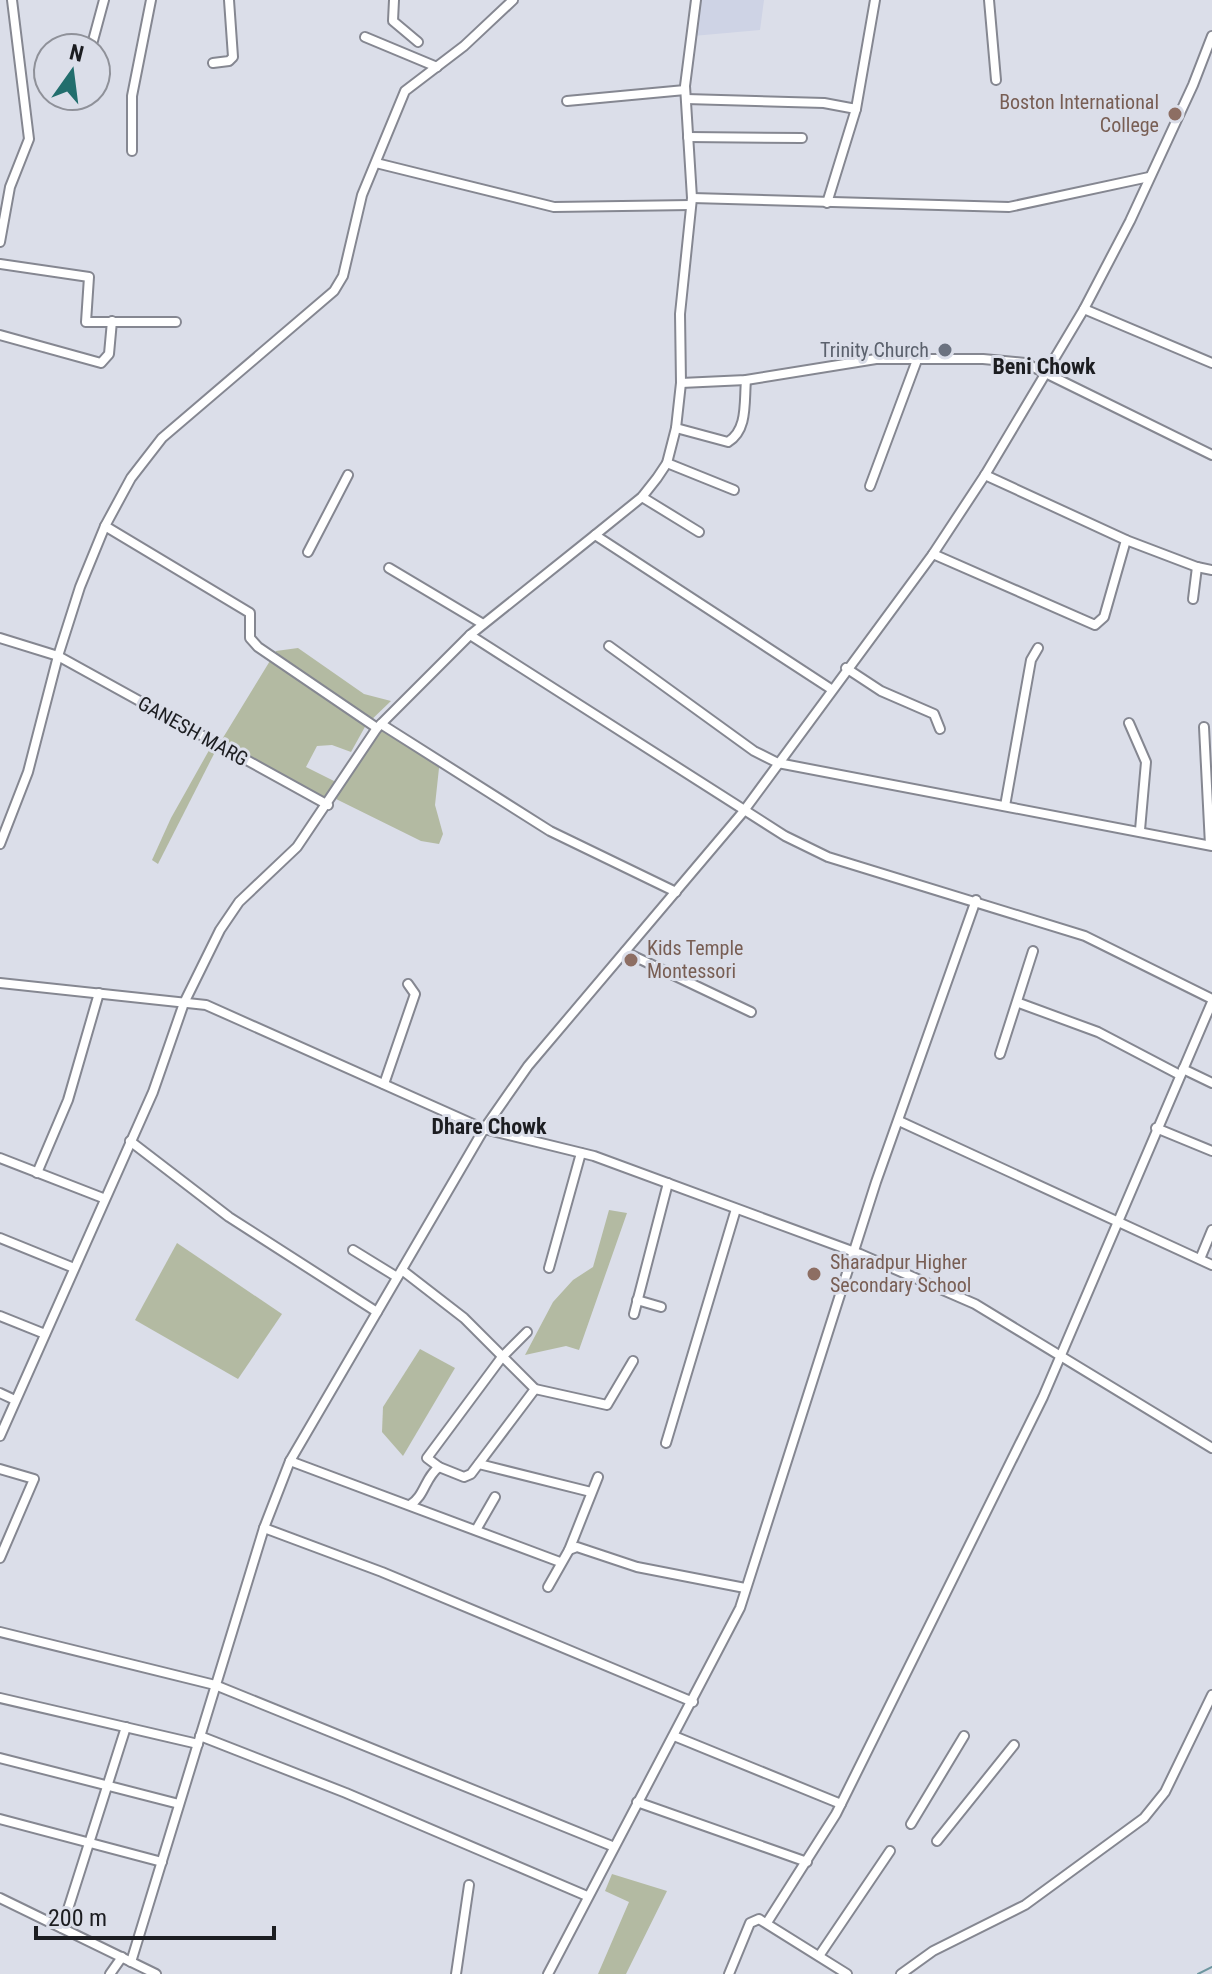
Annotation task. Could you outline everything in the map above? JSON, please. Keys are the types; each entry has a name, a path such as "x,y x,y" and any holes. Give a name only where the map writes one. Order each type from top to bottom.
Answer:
{"street":[{"path":"0,242 10,187 29,139 12,0"},
{"path":"95,32 104,0"},
{"path":"132,151 132,96 151,0"},
{"path":"213,63 229,61 233,57 229,0"},
{"path":"394,0 393,21 418,42"},
{"path":"0,844 28,772 58,656 105,526 131,478 162,438 334,291 343,276 356,214 405,91 513,0"},
{"path":"0,1436 103,1198 153,1092 184,1003 220,930 239,902 297,847 379,726 470,635 642,497 667,463 676,428 681,383 680,314 692,202 685,94 696,0"},
{"path":"827,203 856,109 875,0"},
{"path":"989,0 996,80"},
{"path":"110,1974 127,1959 162,1862 264,1528 290,1461 484,1129 528,1066 743,812 846,668 933,554 985,475 1084,309 1193,85 1212,36"},
{"path":"365,37 437,67"},
{"path":"567,101 685,94 824,103 856,109"},
{"path":"688,137 802,138"},
{"path":"376,163 554,207 692,202 1009,207 1149,177"},
{"path":"0,264 89,277 86,322 176,322"},
{"path":"1084,309 1212,363"},
{"path":"0,335 101,363 109,354 112,321"},
{"path":"870,486 917,360"},
{"path":"681,383 746,380 853,361 993,360 1025,363 1212,455"},
{"path":"676,428 728,442 737,437 742,427 746,380"},
{"path":"667,463 734,490"},
{"path":"308,552 348,475"},
{"path":"985,475 1126,540 1212,570"},
{"path":"642,497 699,532"},
{"path":"105,526 250,613 250,638 258,647 379,726 528,818 676,892"},
{"path":"595,535 831,689"},
{"path":"933,554 1095,625 1104,617 1126,540"},
{"path":"1193,599 1197,567"},
{"path":"389,568 483,624"},
{"path":"470,635 743,812 828,857 976,900 1103,943 1212,1000 1061,1354 841,1804 768,1921"},
{"name":"GANESH MARG","path":"0,638 58,656 328,805"},
{"path":"609,646 754,751 778,763 1211,846 1204,727"},
{"path":"1005,806 1031,660 1038,648"},
{"path":"846,668 881,691 934,714 940,729"},
{"path":"1129,723 1146,762 1140,830"},
{"path":"548,1974 612,1846 725,1639 780,1490 853,1252 976,900"},
{"path":"1000,1054 1019,1003 1033,951"},
{"path":"625,952 751,1012"},
{"path":"0,983 206,1005 484,1129 581,1153 853,1252 975,1304 1212,1448"},
{"path":"384,1084 415,994 408,984"},
{"path":"37,1173 68,1100 99,993"},
{"path":"1019,1003 1098,1032 1181,1072 1212,1083"},
{"path":"899,1121 1212,1265"},
{"path":"1156,1128 1212,1151"},
{"path":"130,1141 229,1217 377,1312"},
{"path":"549,1268 581,1153"},
{"path":"0,1158 103,1198"},
{"path":"634,1314 668,1183"},
{"path":"666,1443 736,1209"},
{"path":"1200,1259 1212,1230"},
{"path":"0,1238 74,1268"},
{"path":"353,1250 400,1273 504,1356 535,1389"},
{"path":"637,1300 661,1307"},
{"path":"0,1316 45,1334"},
{"path":"527,1332 504,1356 427,1458 439,1467 464,1477 479,1464 535,1389 544,1388 607,1405 633,1361"},
{"path":"0,1393 15,1400"},
{"path":"290,1461 560,1562"},
{"path":"479,1464 591,1492"},
{"path":"410,1505 420,1499 439,1467"},
{"path":"0,1469 34,1479 0,1558"},
{"path":"548,1587 569,1550 598,1477"},
{"path":"476,1530 495,1497"},
{"path":"264,1528 382,1572 693,1702"},
{"path":"569,1550 577,1547 637,1567 745,1588"},
{"path":"0,1632 215,1685 612,1846"},
{"path":"901,1974 933,1951 1025,1905 1144,1818 1165,1792 1212,1695"},
{"path":"0,1698 199,1740 361,1799 587,1896"},
{"path":"1202,1716 1212,1722"},
{"path":"62,1928 126,1727"},
{"path":"674,1736 841,1804"},
{"path":"911,1824 964,1736"},
{"path":"937,1841 1014,1745"},
{"path":"0,1758 179,1804"},
{"path":"637,1802 807,1862"},
{"path":"0,1819 162,1862"},
{"path":"819,1956 890,1851"},
{"path":"456,1974 469,1885"},
{"path":"0,1898 156,1974"},
{"path":"729,1974 750,1923 759,1919 768,1921 847,1974"}],"shaded area":[{"path":"699,0 764,0 760,30 693,36"}],"green space":[{"path":"298,648 364,694 391,701 366,725 351,752 332,745 317,746 306,767 336,782 326,797 320,798 221,741 276,651"},
{"path":"385,720 440,759 435,805 443,834 439,844 421,841 336,799 374,730"},
{"path":"212,745 217,748 158,864 152,860 171,818"},
{"path":"609,1210 627,1213 579,1350 566,1346 525,1355 553,1302 573,1280 593,1267"},
{"path":"177,1243 282,1314 238,1379 135,1320"},
{"path":"420,1349 455,1368 403,1456 382,1432 383,1407"},
{"path":"612,1874 667,1891 626,1974 598,1974 629,1902 605,1891"}],"waterway":[{"path":"1198,1974 1212,1967"}],"place":[{"name":"Boston International College","path":"1175,114"},
{"name":"Trinity Church","path":"945,350"},
{"name":"Kids Temple Montessori","path":"631,960"},
{"name":"Sharadpur Higher Secondary School","path":"814,1274"}],"district":[{"name":"Beni Chowk","path":"1044,366"},
{"name":"Dhare Chowk","path":"489,1126"}]}
